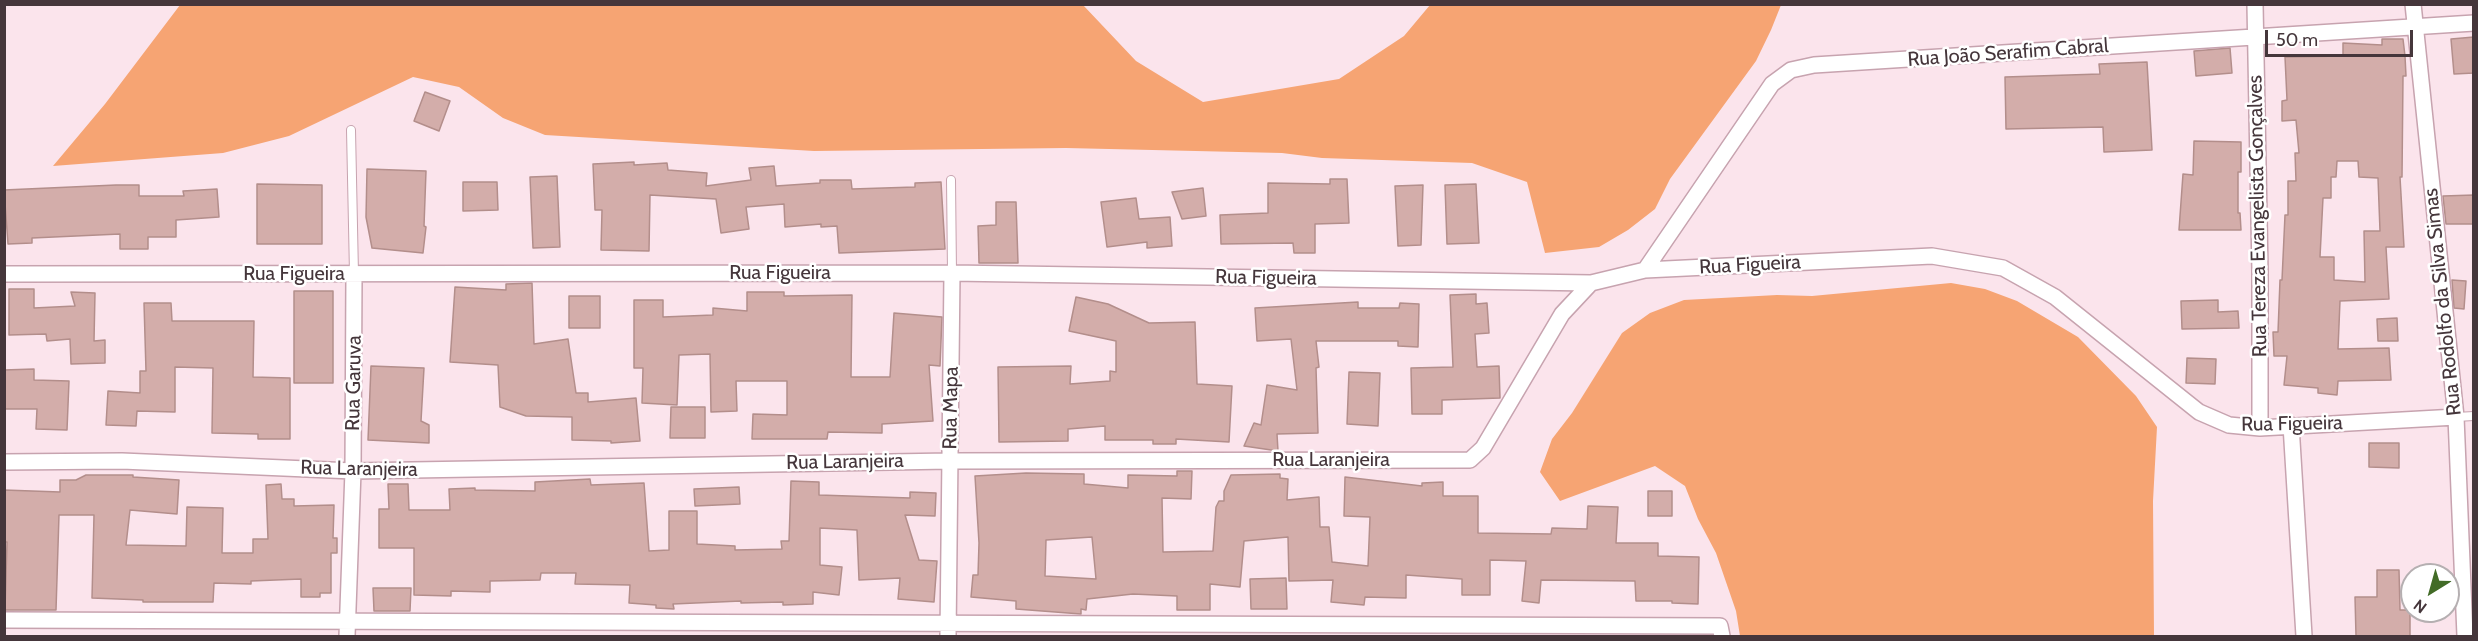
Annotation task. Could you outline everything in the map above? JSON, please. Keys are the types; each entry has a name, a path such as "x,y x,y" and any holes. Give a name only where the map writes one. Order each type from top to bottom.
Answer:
{"street":[{"name":"Rua Tereza Evangelista Gonçalves","path":"2255,4 2260,428"},
{"name":"Rua Rodolfo da Silva Simas","path":"2413,4 2456,417 2465,636"},
{"name":"Rua João Serafim Cabral","path":"1645,270 1772,84 1791,70 1814,65 2474,23"},
{"name":"Rua Figueira","path":"4,274 952,273 1591,283 1645,270 1932,256 2003,268 2055,297 2199,412 2229,425 2260,428 2456,417"},
{"name":"Rua Mapa","path":"948,629 952,273"},
{"name":"Rua Garuva","path":"347,636 353,471 354,274"},
{"name":"Rua Laranjeira","path":"4,462 122,461 353,471 950,460 1470,459 1483,448 1562,314 1591,283"},
{"path":"2291,425 2304,636"},
{"path":"4,620 347,620 948,629 1721,631"}],"lane":[{"name":"Rua Garuva","path":"351,130 354,274"},
{"name":"Rua Mapa","path":"951,180 952,273"},
{"name":"Rua Figueira","path":"2456,417 2474,416"}],"shaded area":[{"path":"180,5 1083,5 1136,61 1203,102 1339,79 1404,36 1430,5 1781,5 1756,61 1670,179 1655,209 1628,230 1599,247 1545,253 1527,182 1472,163 1322,158 1282,153 1066,148 814,151 545,135 503,118 459,87 413,77 289,136 223,153 53,166 105,104"},
{"path":"1951,283 1985,289 2017,301 2078,337 2136,396 2157,427 2153,501 2154,636 1740,636 1736,611 1716,553 1698,519 1685,486 1655,466 1560,501 1540,472 1552,439 1572,413 1622,333 1650,313 1684,300 1777,295 1812,296"}],"building":[{"path":"2474,37 2474,73 2454,74 2451,39"},
{"path":"2382,39 2403,39 2406,76 2403,76 2402,177 2400,177 2404,247 2386,247 2389,299 2340,301 2338,349 2389,348 2391,380 2338,381 2337,395 2318,393 2318,388 2284,385 2287,356 2274,356 2273,332 2278,332 2285,215 2288,215 2288,181 2296,181 2295,153 2299,153 2296,120 2282,121 2282,101 2287,100 2285,57 2343,56 2343,43 2382,45","holes":["2337,161 2358,161 2359,177 2378,178 2380,231 2364,231 2365,282 2334,280 2334,257 2320,257 2323,198 2331,198 2331,177 2336,177"]},
{"path":"2230,48 2232,73 2196,76 2194,51"},
{"path":"2147,62 2152,150 2104,152 2103,127 2006,129 2005,77 2100,74 2099,64"},
{"path":"425,92 450,101 439,131 414,121"},
{"path":"2194,141 2241,142 2238,213 2240,213 2241,230 2179,230 2183,174 2193,175"},
{"path":"634,162 634,165 667,163 668,170 707,173 706,186 751,180 749,168 774,166 776,186 820,183 820,180 851,180 852,189 915,187 915,183 941,182 945,249 839,253 837,226 821,227 821,224 785,227 784,204 746,207 749,229 721,233 716,199 650,195 649,251 601,250 602,210 595,210 593,164"},
{"path":"367,169 426,171 424,226 426,227 423,253 372,248 366,217"},
{"path":"557,176 560,247 533,248 530,177"},
{"path":"1330,179 1347,179 1349,223 1315,224 1315,253 1294,253 1293,243 1221,244 1220,215 1268,213 1268,183 1330,184"},
{"path":"463,182 497,182 498,210 463,211"},
{"path":"257,184 322,185 322,244 257,244"},
{"path":"1476,184 1479,243 1447,244 1445,185"},
{"path":"139,185 139,196 184,196 183,191 217,189 219,217 176,220 176,237 148,237 148,249 120,249 120,234 32,238 32,243 8,244 4,190"},
{"path":"1423,185 1421,245 1398,246 1395,186"},
{"path":"1203,188 1206,216 1182,219 1172,192"},
{"path":"2474,195 2474,224 2446,224 2443,196"},
{"path":"1136,198 1139,219 1170,217 1172,246 1147,248 1147,242 1107,247 1101,202"},
{"path":"996,202 1016,202 1018,263 979,263 978,226 996,225"},
{"path":"2452,280 2466,281 2464,309 2454,308"},
{"path":"532,283 534,344 568,339 576,393 588,393 588,402 636,398 640,441 611,443 611,441 572,440 572,417 526,416 500,407 498,365 450,362 455,287 506,290 506,284"},
{"path":"9,289 34,289 34,308 75,306 71,292 95,293 94,341 105,340 105,363 71,364 70,339 47,341 46,334 9,335"},
{"path":"294,291 333,291 333,383 294,383"},
{"path":"747,292 784,292 784,296 852,295 851,377 890,377 894,313 942,317 940,366 929,365 933,421 882,424 882,433 828,432 827,439 752,439 753,414 787,415 787,381 736,381 737,411 711,412 710,354 679,355 677,405 642,403 643,368 634,368 634,300 663,300 663,317 713,315 713,308 747,311"},
{"path":"1476,294 1476,304 1487,303 1489,333 1475,334 1477,367 1499,366 1500,398 1442,400 1442,414 1412,414 1411,368 1453,367 1450,295"},
{"path":"569,296 600,296 600,328 569,328"},
{"path":"1076,297 1108,304 1149,323 1195,322 1197,384 1232,386 1229,442 1176,439 1176,444 1153,444 1153,440 1105,440 1105,426 1068,429 1068,441 999,442 998,367 1071,366 1070,384 1110,381 1110,371 1116,372 1116,341 1069,331"},
{"path":"2218,300 2218,312 2238,311 2239,328 2182,329 2181,301"},
{"path":"1358,302 1358,308 1399,308 1400,303 1419,304 1418,347 1398,346 1398,341 1316,341 1319,367 1316,368 1318,433 1277,434 1278,451 1244,446 1254,423 1261,425 1267,385 1297,390 1291,339 1257,341 1255,308"},
{"path":"144,303 171,303 172,321 254,321 253,377 290,378 290,439 258,439 258,434 212,433 213,368 175,367 175,412 137,411 136,426 106,425 108,391 140,393 140,371 146,371"},
{"path":"2397,318 2398,341 2378,341 2377,319"},
{"path":"2187,358 2216,359 2215,384 2186,383"},
{"path":"371,366 424,368 421,421 429,425 429,443 368,440"},
{"path":"34,369 34,380 69,381 67,430 36,429 37,409 5,409 4,370"},
{"path":"1349,372 1380,373 1378,426 1347,424"},
{"path":"671,407 705,407 705,438 670,438"},
{"path":"2369,443 2399,443 2399,468 2369,467"},
{"path":"1177,471 1192,471 1191,499 1162,498 1163,552 1213,551 1216,507 1219,501 1224,501 1224,491 1231,475 1280,474 1280,478 1288,479 1287,500 1319,497 1320,527 1329,527 1332,562 1368,566 1370,517 1344,516 1345,477 1422,486 1422,483 1443,482 1443,496 1478,496 1478,533 1551,534 1552,528 1587,529 1588,506 1618,507 1616,543 1658,543 1658,556 1699,557 1698,604 1636,601 1635,581 1541,580 1539,603 1522,601 1526,561 1490,560 1490,595 1462,595 1462,579 1406,575 1406,598 1365,597 1364,605 1331,602 1333,580 1289,581 1288,537 1244,541 1240,587 1210,584 1210,610 1177,610 1177,596 1133,594 1087,599 1086,610 1081,609 1081,614 1016,609 1016,601 971,597 973,575 978,575 979,543 975,476 1026,473 1084,474 1084,484 1128,488 1128,475 1177,476","holes":["1092,537 1096,579 1045,576 1046,540"]},
{"path":"86,475 133,475 133,477 179,480 177,514 130,510 126,545 186,546 187,507 223,508 222,553 253,553 253,539 268,539 266,485 281,484 282,499 294,499 294,506 334,505 333,538 337,538 337,553 331,553 331,593 320,593 320,597 301,597 301,579 251,581 251,584 214,583 213,602 143,602 143,600 92,598 94,515 59,515 56,610 5,610 7,542 4,542 4,490 60,492 60,480 76,480"},
{"path":"590,479 591,485 644,483 649,551 669,550 669,511 697,511 697,544 735,546 735,550 782,549 781,541 789,541 791,481 819,482 819,495 910,498 910,492 936,493 935,516 905,515 919,560 937,561 934,602 898,599 900,578 859,580 857,530 820,528 820,565 842,567 839,595 813,592 813,604 783,605 783,602 741,603 741,601 673,604 674,609 656,608 656,605 629,603 630,585 575,584 576,573 541,573 540,580 490,581 490,592 451,591 451,596 414,595 414,548 379,548 379,509 389,509 388,484 408,484 409,510 450,510 449,489 535,491 535,482"},
{"path":"739,487 740,504 695,506 694,489"},
{"path":"1648,491 1672,491 1672,516 1648,516"},
{"path":"2377,570 2399,570 2400,623 2410,623 2410,636 2356,636 2355,597 2377,597"},
{"path":"1286,578 1287,609 1251,609 1250,579"},
{"path":"373,588 411,588 410,611 374,611"}]}
